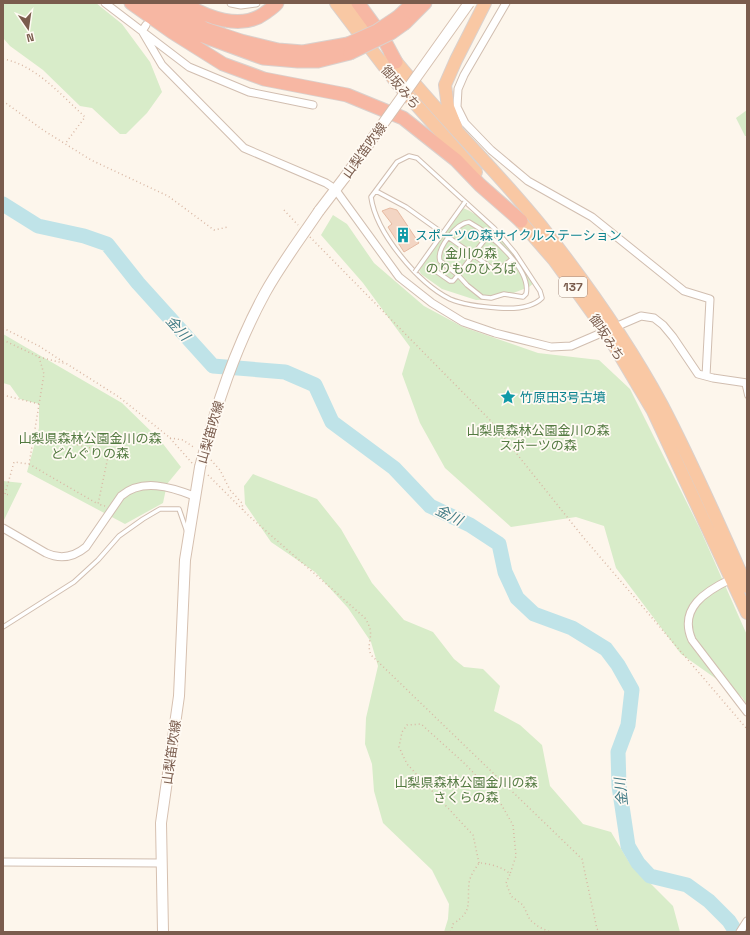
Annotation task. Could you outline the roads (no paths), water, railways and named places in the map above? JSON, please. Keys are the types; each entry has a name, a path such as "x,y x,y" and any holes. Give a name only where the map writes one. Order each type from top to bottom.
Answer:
{"highway":[{"path":"131,3 172,32 223,64 264,79 346,95 403,118 456,160 480,185 521,221"},
{"path":"150,3 192,32 263,58 298,61 318,61 349,48 377,31 401,20 425,3"},
{"path":"164,3 206,29 241,41 278,50 303,52 349,48"},
{"path":"184,3 220,19 239,22 259,17 277,3"},
{"name":"御坂みち","path":"336,3 396,82 521,221 610,329"},
{"name":"御坂みち","path":"349,3 396,62 545,232 662,405 720,526 740,576 747,588"},
{"path":"358,3 382,36 396,62"},
{"path":"401,20 413,3"},
{"path":"470,147 452,120 448,107 445,85 485,3"},
{"name":"御坂みち","path":"740,576 747,614"}],"main road":[{"name":"山梨笛吹線","path":"163,932 160,863 161,823 179,696 183,595 188,534 200,467 221,394 250,322 278,270 469,3"}],"street":[{"path":"105,3 144,28 189,67 249,92 313,105"},
{"path":"231,3 241,5 256,3"},
{"path":"506,3 461,82 456,97 459,114 465,123 491,150 528,181 592,217 684,291 710,299 706,376"},
{"path":"144,28 162,65 244,148 326,183 335,189 399,277 432,304 463,322 495,333 551,347 571,346 641,316 654,318 663,325 698,374 745,383"},
{"path":"3,528 54,557 63,558 78,553 86,547 121,496 127,490 139,486 158,486 177,489 194,496"},
{"path":"740,576 714,587 692,607 688,629 692,640 747,712"},
{"path":"3,862 160,863"},
{"path":"740,932 747,922"}],"lane":[{"path":"409,156 417,158 494,228 515,253 540,291 542,298 531,305 513,309 482,307 451,299 435,289 415,272 401,257 391,242 373,210 371,198 376,191 397,162 409,156"},
{"path":"376,191 406,207 448,238 496,270 512,259"},
{"path":"415,272 465,202"},
{"path":"469,222 489,234 512,259 526,283 526,294 523,297 504,294 491,298 482,297 466,285 458,275 440,261 439,256 448,238 460,224 469,222"},
{"path":"430,267 450,281 453,281 489,234"},
{"path":"745,383 747,396"},
{"path":"3,627 74,582 98,560 119,536 160,509 179,510 188,534"}],"waterway":[{"name":"金川","path":"3,204 38,226 84,236 107,244 138,283 213,366 285,372 315,385 332,422 394,468 430,506 470,525 499,544 505,572 517,598 534,614 572,628 606,649 618,665 632,690 628,725 618,752 619,786 628,846 638,863 650,876 687,885 709,901 729,921 736,932"}],"place":[{"name":"スポーツの森サイクルステーション","path":"403,235"},
{"name":"竹原田3号古墳","path":"508,397"}],"park label":[{"name":"金川の森 のりものひろば","path":"471,260"},
{"name":"山梨県森林公園金川の森 スポーツの森","path":"538,438"},
{"name":"山梨県森林公園金川の森 どんぐりの森","path":"90,446"},
{"name":"山梨県森林公園金川の森 さくらの森","path":"466,790"}]}
